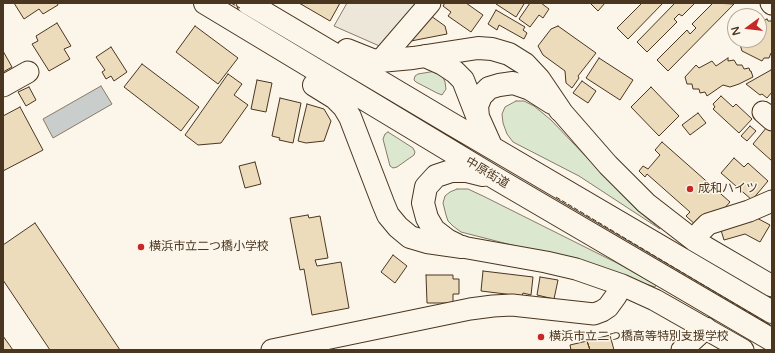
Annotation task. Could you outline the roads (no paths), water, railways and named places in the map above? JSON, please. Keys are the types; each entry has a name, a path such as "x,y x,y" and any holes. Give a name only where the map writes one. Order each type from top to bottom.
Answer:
{"main road":[{"path":"198,3 237,37 335,98 344,107 356,130 388,215 398,228 410,236 427,242 462,247"},
{"name":"中原街道","path":"205,3 497,179 772,340"},
{"name":"中原街道","path":"248,3 772,312"},
{"path":"304,36 341,47 372,60 380,61 478,48 492,49 509,54 525,64 539,79 560,110"},
{"path":"424,56 443,64 455,72 463,80 491,146"},
{"path":"478,117 477,106 481,96 489,88 499,85 513,84 530,89 544,97 560,110"},
{"path":"462,247 447,240 434,230 427,218 423,203 426,187 436,176 451,171 467,171 497,179"}],"street":[{"path":"380,61 430,3"},
{"path":"3,86 28,72"},
{"path":"560,110 608,164 646,203 695,241 772,286"},
{"path":"695,241 701,231 708,224 749,211 772,201"},
{"path":"462,247 561,266 622,285 655,300 743,350"},
{"path":"272,350 463,310 493,306 512,305 594,314 602,312 608,307 622,285"},
{"path":"682,350 706,328"}],"place":[{"name":"成和ハイツ","path":"690,189"},
{"name":"横浜市立二つ橋小学校","path":"141,247"},
{"name":"横浜市立二つ橋高等特別支援学校","path":"541,337"}]}
